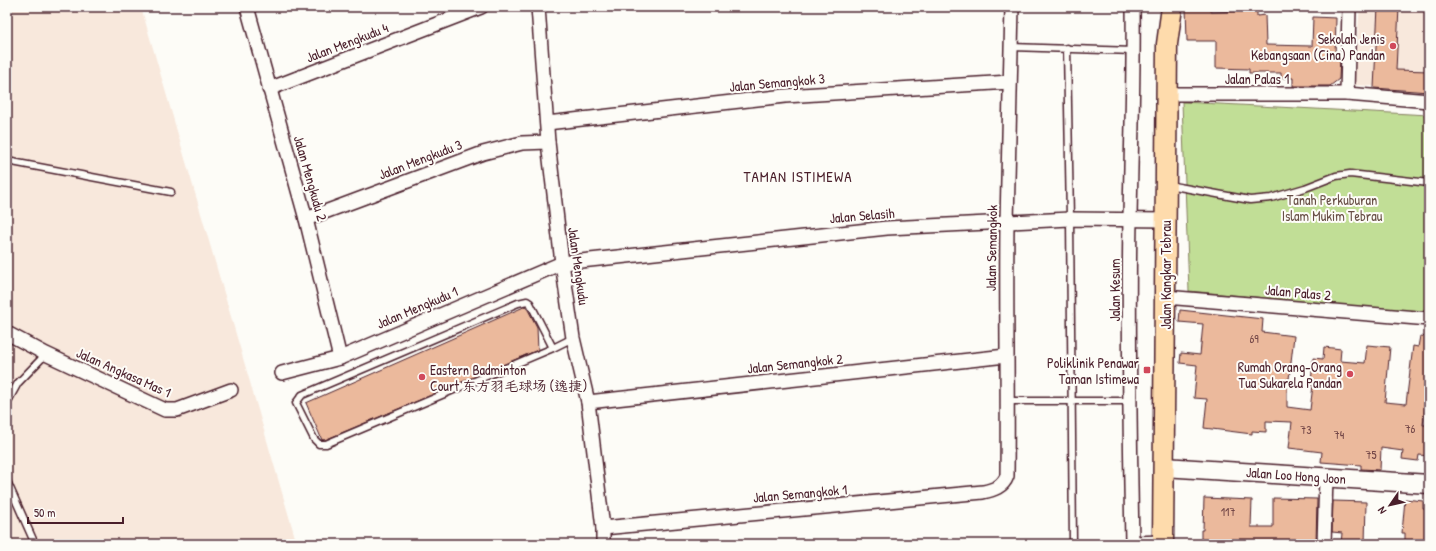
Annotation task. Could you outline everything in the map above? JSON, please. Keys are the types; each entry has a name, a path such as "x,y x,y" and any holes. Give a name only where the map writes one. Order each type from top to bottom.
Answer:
{"main road":[{"path":"1161,7 1167,44"},
{"name":"Jalan Kangkar Tebrau","path":"1163,543 1166,94 1167,44 1172,7"}],"street":[{"name":"Jalan Mengkudu 2","path":"247,7 306,219 340,358"},
{"name":"Jalan Mengkudu 4","path":"269,89 481,7"},
{"name":"Jalan Mengkudu","path":"538,7 548,142 562,262 573,338 588,402 603,528 603,544"},
{"name":"Jalan Semangkok","path":"999,486 1006,480 1007,476 1007,223 1012,7"},
{"name":"Jalan Kesum","path":"1133,7 1134,51 1130,220 1129,400 1132,543 1163,543"},
{"path":"1347,94 1350,7"},
{"name":"Jalan Semangkok 3","path":"547,123 785,96 1010,82"},
{"name":"Jalan Palas 1","path":"1166,94 1347,94 1429,101"},
{"name":"Jalan Mengkudu 3","path":"306,219 483,153 522,143 548,142"},
{"name":"Jalan Selasih","path":"562,262 887,228 1070,219 1166,220"},
{"name":"Jalan Mengkudu 1","path":"282,373 340,358 562,262"},
{"name":"Jalan Palas 2","path":"1165,297 1429,319"},
{"name":"Jalan Angkasa Mas 1","path":"7,334 165,410 177,410 231,390"},
{"name":"Jalan Semangkok 2","path":"588,402 1006,356"},
{"name":"Jalan Loo Hong Joon","path":"1164,466 1429,484"},
{"path":"1324,544 1326,477"},
{"name":"Jalan Semangkok 1","path":"603,528 983,492 999,486"}],"lane":[{"path":"1011,47 1134,51"},
{"path":"1067,48 1073,544"},
{"path":"7,161 171,192"},
{"path":"1166,185 1250,200 1271,198 1305,188 1336,176 1350,174 1429,183"},
{"path":"553,348 530,304 526,302 518,303 302,395 296,403 314,440 319,444 326,444 553,348 573,338"},
{"path":"7,404 18,383 46,354"},
{"path":"1008,401 1072,402 1129,400"},
{"path":"7,481 35,544"}],"shaded area":[{"path":"7,7 141,7 297,544 7,544"},
{"name":"Sekolah Jenis Kebangsaan (Cina) Pandan","path":"1360,7 1429,7 1429,89 1353,85"}],"green space":[{"name":"Tanah Perkuburan Islam Mukim Tebrau","path":"1182,102 1429,115 1429,313 1189,291"}],"building":[{"path":"1186,7 1211,7 1211,12 1244,11 1244,7 1257,7 1257,16 1265,15 1266,45 1312,46 1313,17 1336,18 1335,57 1340,57 1339,79 1330,86 1293,86 1293,78 1281,78 1281,73 1249,73 1249,69 1216,68 1216,41 1187,41"},
{"path":"1378,7 1399,7 1396,70 1429,71 1429,92 1374,88"},
{"name":"Eastern Badminton Court 东方羽毛球场 (逸捷)","path":"526,306 537,327 538,350 322,440 306,403"},
{"path":"1180,310 1263,319 1262,332 1294,336 1289,379 1287,379 1287,407 1310,410 1313,385 1311,385 1313,358 1323,359 1324,347 1341,349 1340,361 1365,363 1367,345 1390,347 1385,402 1406,404 1413,346 1418,347 1420,336 1429,337 1429,403 1426,402 1423,425 1429,425 1429,456 1419,455 1418,461 1402,459 1403,451 1381,448 1380,470 1361,469 1361,465 1321,462 1322,452 1289,448 1292,422 1266,421 1266,432 1252,431 1252,434 1204,428 1207,399 1194,398 1197,365 1180,363 1181,353 1200,355 1203,324 1179,322"},
{"path":"1204,498 1252,500 1251,527 1273,527 1273,498 1317,499 1316,544 1201,544"},
{"path":"1405,499 1423,501 1423,509 1429,509 1429,544 1405,544 1405,533 1402,533"},
{"path":"1333,501 1366,502 1365,544 1341,544 1342,533 1332,532"}],"place":[{"name":"Sekolah Jenis Kebangsaan (Cina) Pandan","path":"1393,46"},
{"name":"Poliklinik Penawar Taman Istimewa","path":"1147,370"},
{"name":"Rumah Orang-Orang Tua Sukarela Pandan","path":"1350,374"},
{"name":"Eastern Badminton Court 东方羽毛球场 (逸捷)","path":"422,377"}],"district":[{"name":"TAMAN ISTIMEWA","path":"798,176"}]}
